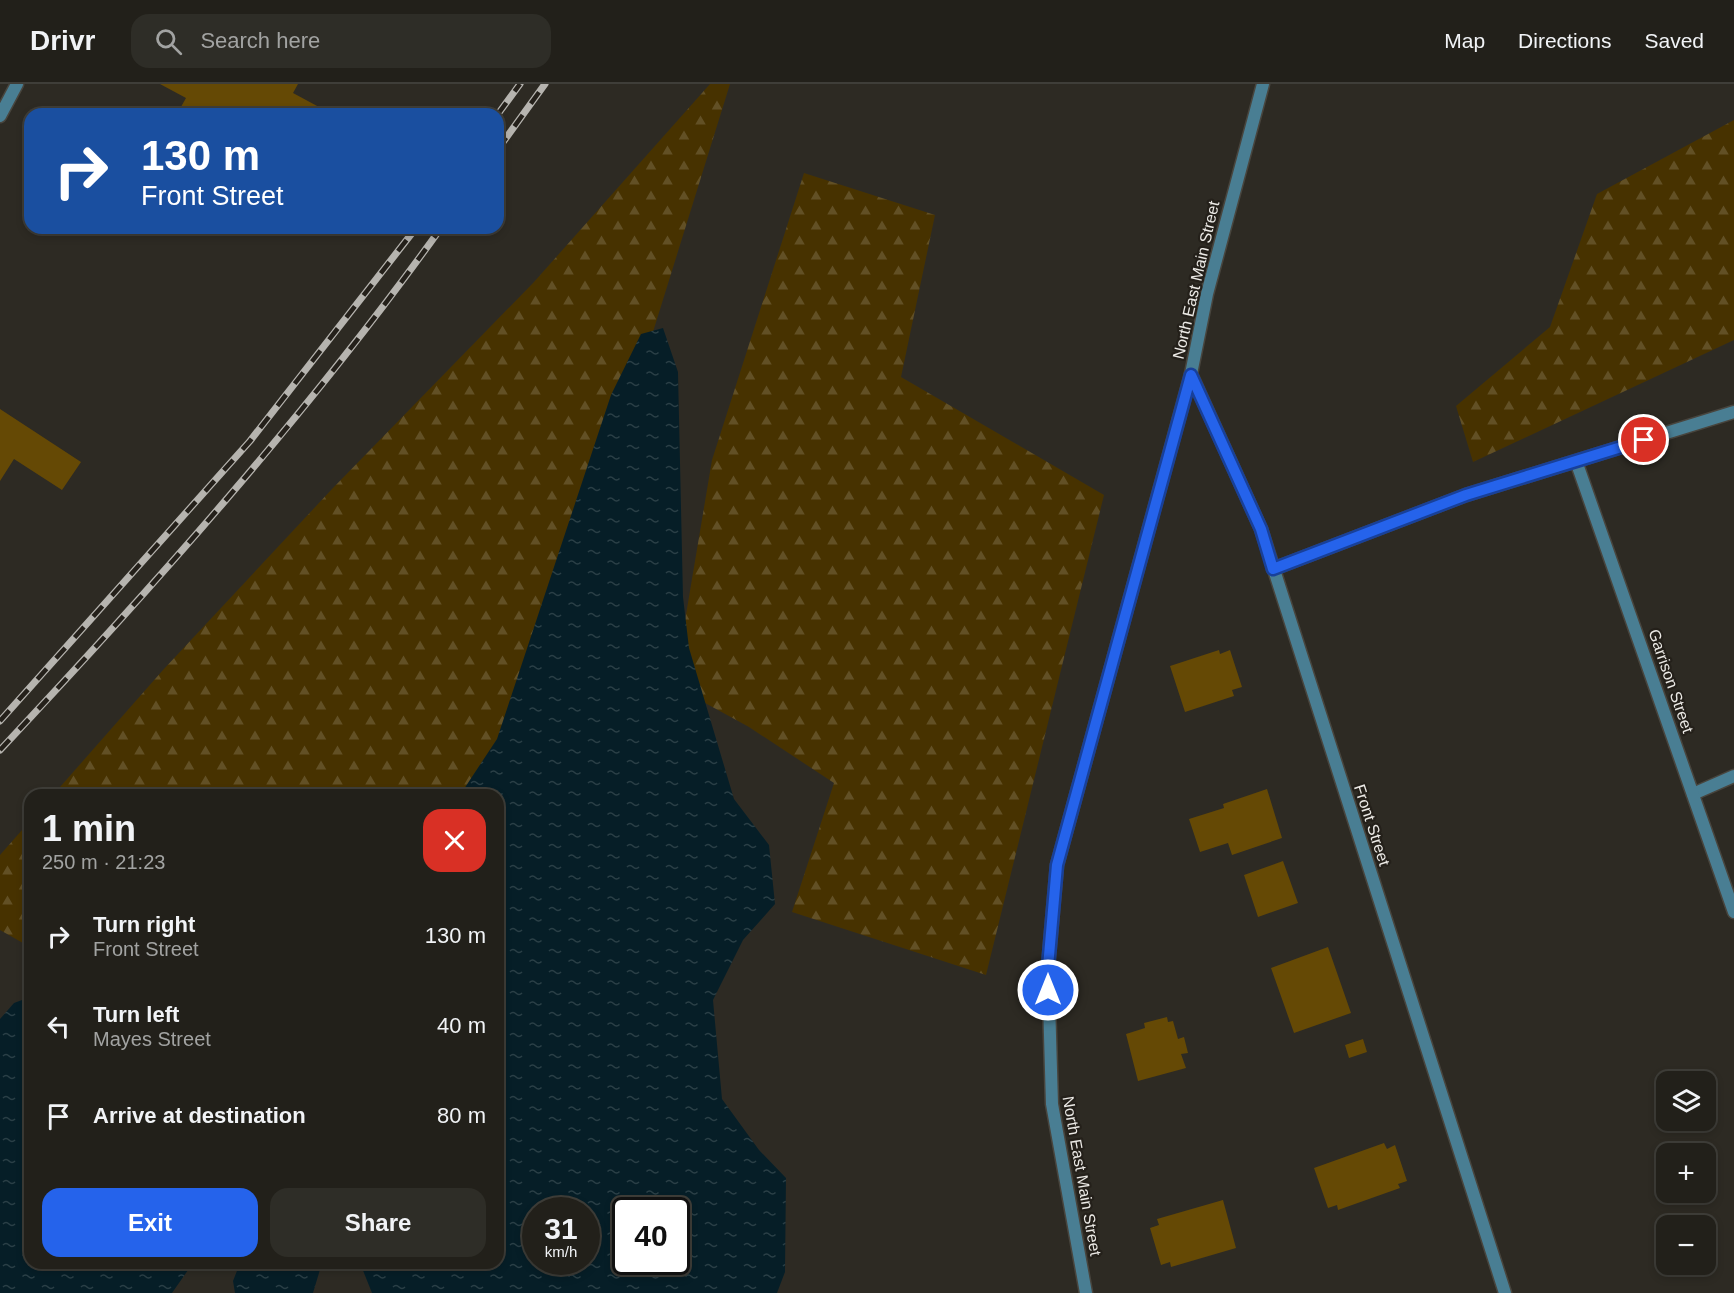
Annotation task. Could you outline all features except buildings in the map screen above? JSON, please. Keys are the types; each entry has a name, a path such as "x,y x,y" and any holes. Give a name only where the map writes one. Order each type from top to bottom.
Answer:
{"street":[{"path":"0,115 17,84"},
{"name":"North East Main Street","path":"1086,1293 1052,1104 1048,967 1057,865 1191,375 1207,294 1263,84"},
{"name":"Front Street","path":"1191,375 1261,529 1505,1293"},
{"path":"1273,569 1466,495 1734,412"},
{"name":"Garrison Street","path":"1576,461 1734,912"},
{"path":"1693,794 1734,776"}],"green space":[{"path":"710,84 730,84 616,451 500,789 58,789 163,670 332,489 534,282"},
{"path":"1734,120 1734,340 1473,462 1456,406 1550,327 1597,194"},
{"path":"804,173 935,215 901,377 1104,495 986,975 792,912 834,783 749,727 674,686 712,460"},
{"path":"24,828 24,944 0,930 0,855"}],"water":[{"path":"663,328 678,372 683,597 689,648 734,799 769,845 775,904 743,940 713,1000 722,1099 759,1150 786,1178 785,1272 777,1293 372,1293 362,1269 504,1269 504,789 464,789 497,739 611,395 641,334"},
{"path":"24,999 24,1269 189,1269 172,1293 0,1293 0,1019 14,1003"},
{"path":"238,1269 320,1269 313,1293 235,1293 233,1281"}],"railway":[{"path":"502,108 520,84"},
{"path":"504,141 545,84"},
{"path":"0,721 250,441 411,234"},
{"path":"0,750 173,561 284,431 391,296 437,234"}],"route":[{"path":"1048,990 1057,865 1191,375 1218,428 1261,529 1273,569 1466,495 1644,440"}]}
